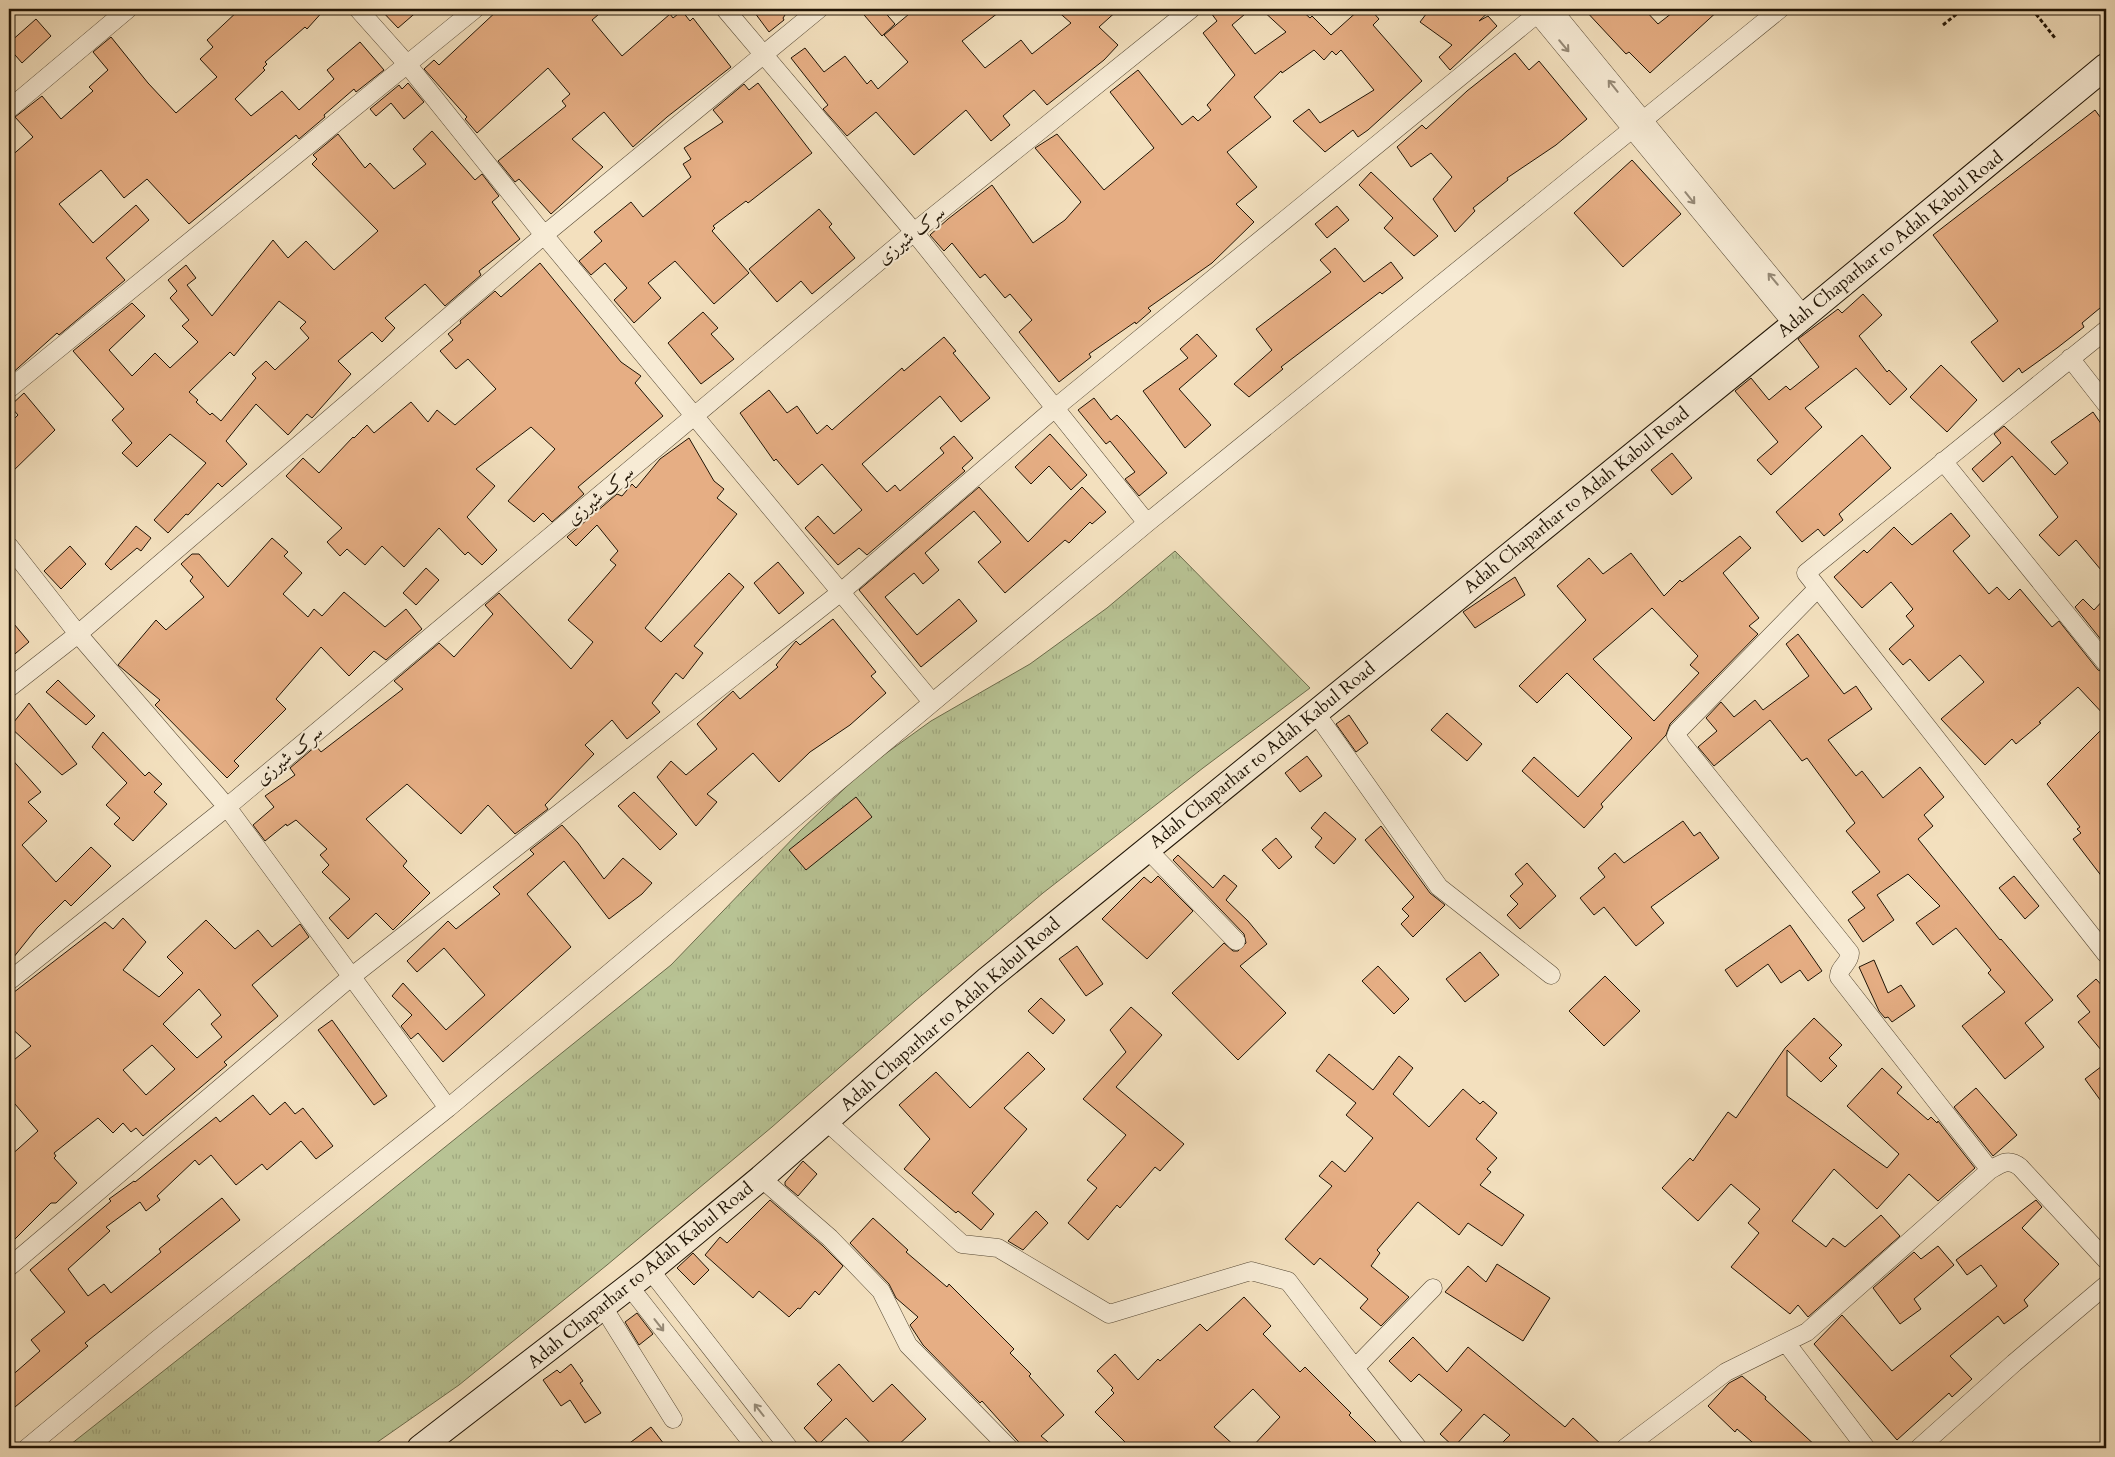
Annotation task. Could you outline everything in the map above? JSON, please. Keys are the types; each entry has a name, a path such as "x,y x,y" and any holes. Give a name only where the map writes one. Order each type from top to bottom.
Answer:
{"main road":[{"name":"Adah Chaparhar to Adah Kabul Road","path":"420,1448 650,1270 762,1178 988,979 1798,320 2106,66"}],"street":[{"path":"9,109 128,9"},
{"path":"358,9 407,64 544,234 932,702"},
{"path":"9,389 475,9"},
{"path":"725,9 914,232 1147,523"},
{"path":"9,688 78,634 544,234 820,9"},
{"name":"سرک شیرزی","path":"9,981 227,807 914,232 1191,9"},
{"path":"27,1448 158,1339 448,1108 1147,523 1780,9"},
{"path":"9,1267 351,977 840,592 1055,408 1541,10 1798,320"},
{"path":"2106,330 1806,573 2106,954"},
{"path":"2070,358 2106,404"},
{"path":"1943,462 2106,663"},
{"path":"9,546 78,634 227,807 448,1108"},
{"path":"1818,588 1678,731 1676,736 1850,953 1850,956 1839,972 1839,977 1990,1170"},
{"path":"1315,712 1439,887 1551,975"},
{"path":"1147,849 1236,941"},
{"path":"826,1121 962,1244 998,1248 1110,1314 1251,1271 1288,1281 1418,1448"},
{"path":"1625,1448 1726,1372 1787,1344 1807,1332 1990,1170 2006,1161 2014,1162 2106,1260"},
{"path":"762,1178 830,1238 880,1291 908,1346 1009,1448"},
{"path":"650,1270 789,1448"},
{"path":"1919,1448 2014,1363 2106,1285"},
{"path":"629,1286 756,1448"},
{"path":"1355,1368 1433,1288"},
{"path":"604,1307 673,1419"},
{"path":"1787,1344 1866,1448"}],"path":[{"path":"1943,25 1963,9"},
{"path":"2032,9 2055,38"}],"green space":[{"path":"1175,551 1310,688 1203,768 1043,893 915,1001 772,1127 607,1265 459,1385 369,1448 66,1448 352,1222 671,965 800,831 867,767 931,721 1030,664 1107,608"}],"building":[{"path":"240,9 325,9 307,29 305,27 265,62 267,64 263,68 265,70 235,99 251,116 282,91 299,110 334,79 327,70 360,42 384,70 356,92 354,89 299,139 296,135 189,224 147,179 124,198 101,170 59,204 93,243 136,205 149,220 106,258 125,280 59,335 57,333 9,376 9,158 33,137 15,117 42,96 61,119 93,91 89,87 108,70 93,52 111,37 148,83 176,113 217,77 200,59 213,47 207,40"},
{"path":"380,9 420,9 398,28"},
{"path":"499,9 605,9 592,20 622,56 670,14 673,18 682,11 690,21 693,18 731,67 667,117 633,147 604,112 572,139 603,167 551,214 519,179 515,182 498,161 566,106 562,101 570,94 548,68 477,133 465,119 467,117 424,69 434,60 439,65"},
{"path":"752,9 789,9 783,18 784,20 769,32"},
{"path":"859,9 882,9 895,24 882,36"},
{"path":"915,9 1003,9 962,41 985,68 1021,40 1032,54 1071,23 1055,9 1119,9 1099,27 1118,45 1104,60 1047,105 1034,90 1003,116 1010,125 991,141 966,110 914,155 876,112 847,136 823,109 828,105 791,58 805,48 824,72 845,56 867,84 871,80 878,89 908,62 884,35"},
{"path":"1208,9 1251,9 1232,25 1255,54 1286,32 1261,9 1300,9 1310,18 1312,16 1331,35 1360,9 1370,9 1379,19 1373,25 1422,81 1368,130 1358,137 1353,130 1325,152 1293,121 1309,109 1320,123 1374,90 1341,50 1336,55 1332,51 1324,60 1314,50 1282,73 1281,71 1254,97 1271,117 1227,152 1257,187 1236,204 1254,222 1212,263 1148,308 1151,311 1136,324 1135,322 1089,354 1091,357 1059,382 1019,332 1032,320 1010,294 1005,298 985,274 980,278 952,243 944,251 930,235 992,185 1033,243 1065,220 1081,202 1035,148 1057,134 1104,190 1154,148 1110,92 1138,70 1182,125 1193,116 1198,121 1211,110 1207,105 1235,75 1203,33 1217,21"},
{"path":"1430,9 1492,9 1479,21 1488,16 1497,26 1450,70 1439,57 1452,45 1420,22"},
{"path":"1584,9 1644,9 1658,24 1677,9 1720,9 1650,73 1629,52 1626,54"},
{"path":"36,19 51,36 22,63 9,48 9,43"},
{"path":"1515,53 1529,70 1539,61 1587,119 1556,145 1507,178 1508,180 1473,208 1475,211 1455,232 1433,199 1452,177 1431,153 1411,167 1397,147 1422,125 1426,129 1467,91"},
{"path":"408,83 424,102 404,119 391,103 376,116 370,109 399,85 402,89"},
{"path":"758,83 812,153 748,203 746,201 713,226 715,228 712,231 749,273 714,304 675,261 648,283 661,298 634,323 614,300 627,288 605,263 591,275 579,261 602,241 594,232 631,202 643,217 691,177 683,164 691,159 684,148 723,122 713,110 744,84 749,90"},
{"path":"2095,110 2106,125 2106,303 2082,323 2084,327 2057,348 2022,373 2019,368 2003,382 1971,342 1998,321 1933,235"},
{"path":"432,131 475,180 482,174 499,196 492,202 520,239 479,271 481,275 445,306 425,284 385,318 395,328 382,342 372,332 338,361 351,374 312,418 307,414 288,435 256,404 226,441 247,464 222,487 218,483 168,533 154,520 206,463 170,434 137,467 122,453 132,443 112,420 124,409 73,351 132,303 145,316 109,350 132,376 155,353 170,368 198,342 182,326 189,320 170,298 177,291 168,280 186,265 196,278 187,285 212,316 273,240 288,258 306,241 334,270 378,231 312,164 317,159 313,155 338,134 365,168 370,163 394,189 426,164 413,149","holes":["279,301 306,322 300,328 309,338 275,370 266,361 252,374 256,378 221,421 212,413 210,415 196,402 198,400 189,392 230,352 234,356"]},
{"path":"1632,160 1681,214 1623,267 1574,213"},
{"path":"1371,172 1438,236 1414,256 1384,228 1393,218 1359,185"},
{"path":"1337,206 1349,220 1327,238 1315,224"},
{"path":"819,209 832,224 829,227 855,258 812,294 801,281 777,302 749,269"},
{"path":"1335,248 1364,282 1391,262 1403,278 1382,294 1380,292 1281,367 1283,369 1249,397 1234,384 1272,350 1256,329 1331,272 1320,260"},
{"path":"540,263 621,362 641,376 635,383 663,416 578,487 584,494 552,522 543,513 534,522 508,501 555,449 531,427 476,469 495,486 467,517 497,550 482,565 468,552 465,555 439,528 404,567 382,546 365,565 347,549 340,556 327,542 342,528 286,476 303,458 319,473 367,425 374,433 411,402 428,422 437,410 455,425 496,389 468,359 456,369 440,351 453,340 448,334 495,291 501,297"},
{"path":"1863,294 1882,315 1859,336 1887,372 1889,370 1907,389 1890,405 1856,368 1805,408 1822,427 1771,475 1757,460 1778,442 1735,391 1751,378 1769,400 1786,386 1790,390 1819,367 1798,339 1838,309 1842,313"},
{"path":"703,312 718,328 711,334 734,359 701,384 668,343"},
{"path":"1197,334 1217,356 1179,389 1211,425 1185,448 1143,391 1188,358 1180,349"},
{"path":"944,337 956,351 953,353 990,398 961,422 940,396 862,464 887,492 895,485 900,491 944,453 940,448 954,436 973,458 962,468 965,471 867,555 859,548 838,565 805,528 818,516 834,534 862,510 822,464 798,485 776,459 774,461 740,413 769,390 787,413 797,406 817,434 827,425 832,430 902,368 904,371"},
{"path":"1941,365 1977,400 1947,432 1910,397"},
{"path":"24,393 55,430 9,475 9,424 18,415 10,406"},
{"path":"1094,398 1111,420 1117,415 1123,421 1167,473 1139,496 1125,479 1135,472 1110,441 1106,444 1078,410"},
{"path":"2093,412 2106,431 2106,576 2076,540 2059,556 2039,535 2058,517 2012,456 1983,482 1972,469 2001,443 1994,434 2004,426 2055,475 2068,463 2051,442"},
{"path":"1050,434 1087,475 1071,490 1049,466 1031,484 1015,467"},
{"path":"1862,435 1891,468 1839,514 1843,520 1824,536 1818,529 1802,542 1776,512"},
{"path":"689,438 714,481 724,489 717,498 737,514 645,628 661,642 729,573 744,587 694,646 703,653 683,679 676,673 652,703 660,712 627,739 612,720 585,745 594,754 545,805 548,809 515,834 488,805 461,834 407,784 366,819 407,861 403,866 430,893 393,930 376,913 348,939 329,918 350,899 322,872 329,865 320,855 327,849 296,820 287,826 286,824 265,841 253,825 274,807 265,796 295,775 290,768 316,746 321,752 403,689 394,681 439,643 454,657 493,614 485,605 499,593 571,669 593,642 568,620 616,565 610,560 618,551 597,525 576,546 567,537 617,494 622,496 632,484 636,488 660,459"},
{"path":"1672,453 1692,478 1672,495 1651,470"},
{"path":"979,487 1028,542 1082,487 1106,512 1092,524 1090,522 1069,543 1065,540 1005,593 978,562 1001,542 974,511 925,553 939,570 923,584 914,573 885,597 917,635 959,599 977,621 921,667 859,590"},
{"path":"1951,513 1970,536 1953,551 1989,594 1997,587 2009,600 2020,589 2052,627 2059,621 2098,670 2106,673 2106,717 2078,687 2016,744 2012,739 1985,765 1941,719 1984,682 1960,655 1929,681 1910,659 1903,665 1889,649 1914,626 1906,616 1913,609 1891,582 1862,608 1834,577 1864,550 1867,553 1894,527 1912,545"},
{"path":"136,526 151,538 141,551 137,548 111,570 105,564"},
{"path":"1740,536 1751,548 1723,573 1759,618 1749,626 1758,634 1670,724 1666,735 1601,804 1603,807 1584,828 1522,771 1534,757 1578,797 1632,738 1567,673 1537,703 1519,686 1586,620 1557,586 1589,558 1603,574 1631,553 1664,596 1680,580 1682,582","holes":["1652,608 1698,656 1690,665 1699,673 1654,721 1593,659"]},
{"path":"272,538 288,552 284,556 302,573 283,594 308,617 314,609 322,616 344,592 385,627 406,609 422,629 386,660 374,651 349,676 321,647 276,699 286,709 234,761 239,766 227,778 155,705 160,700 118,665 156,620 166,630 204,597 190,581 193,577 181,564 192,554 199,554 228,587"},
{"path":"70,546 86,564 61,589 44,571"},
{"path":"778,562 804,593 779,614 754,583"},
{"path":"426,568 439,580 416,605 403,593"},
{"path":"1515,577 1525,595 1475,628 1463,612"},
{"path":"2106,597 2106,646 2075,607 2083,599 2094,610"},
{"path":"9,618 29,642 9,659"},
{"path":"833,619 876,672 871,676 886,693 850,725 810,752 779,782 753,753 707,794 717,802 696,826 657,777 671,761 686,775 717,749 697,724 733,691 740,699 778,667 776,665 796,641 800,645"},
{"path":"1798,634 1844,694 1856,686 1872,709 1828,740 1856,776 1862,771 1883,798 1920,767 1944,797 1924,815 1933,826 1918,839 2000,940 2053,1000 2025,1023 2044,1047 2005,1079 1962,1026 2005,992 1988,973 1991,970 1956,928 1933,945 1916,923 1940,906 1908,874 1877,895 1894,920 1863,942 1848,920 1865,908 1852,892 1880,872 1846,831 1855,823 1807,758 1802,761 1770,720 1714,766 1698,747 1717,731 1706,718 1721,702 1734,717 1755,700 1763,710 1809,676 1786,644"},
{"path":"58,680 95,716 86,725 46,692"},
{"path":"29,703 77,764 62,775 10,727"},
{"path":"1447,713 1482,744 1467,761 1431,730"},
{"path":"1349,715 1368,743 1356,752 1336,724"},
{"path":"2106,725 2106,882 2073,839 2081,833 2077,829 2080,827 2047,784"},
{"path":"103,732 145,776 149,772 162,784 154,792 167,804 133,841 114,824 120,818 106,805 127,783 92,747"},
{"path":"9,756 41,792 28,802 47,821 22,845 56,882 91,847 111,866 71,906 65,900 37,928 9,963"},
{"path":"1307,756 1322,776 1300,792 1285,773"},
{"path":"634,792 677,834 660,850 618,806"},
{"path":"856,797 872,817 806,870 789,850"},
{"path":"1325,812 1356,839 1334,864 1315,847 1322,838 1311,828"},
{"path":"1683,821 1694,836 1700,832 1719,858 1651,907 1664,923 1636,946 1604,907 1594,915 1580,898 1605,877 1598,868 1615,853 1624,863"},
{"path":"562,825 578,843 604,879 623,858 652,883 642,894 609,919 564,861 527,894 571,947 443,1062 418,1033 411,1039 401,1026 412,1015 392,996 403,983 446,1030 485,995 444,948 417,972 407,961 448,921 456,929 500,894 493,887 534,854 530,850"},
{"path":"1381,826 1430,893 1445,905 1413,937 1401,924 1409,916 1402,909 1414,897 1365,840"},
{"path":"1276,838 1292,857 1279,869 1262,850"},
{"path":"1178,855 1213,888 1224,875 1237,886 1226,900 1248,921 1267,944 1240,966 1286,1013 1238,1060 1172,993 1224,943 1233,951 1238,951 1246,943 1244,934 1173,860"},
{"path":"1527,863 1556,896 1520,929 1507,915 1518,904 1510,896 1523,884 1515,874"},
{"path":"1158,876 1193,911 1147,959 1102,919 1144,877 1151,883"},
{"path":"2014,876 2039,906 2025,919 1999,888"},
{"path":"123,918 146,942 123,970 159,997 183,973 167,957 206,920 235,949 258,930 272,947 300,924 309,937 252,985 278,1016 224,1062 227,1065 143,1136 136,1128 131,1132 123,1123 113,1133 98,1118 54,1153 56,1156 54,1158 77,1183 56,1203 51,1203 9,1245 9,1157 38,1131 9,1097 9,1064 31,1046 9,1026 9,996 105,922 113,929","holes":["199,989 221,1015 211,1024 222,1037 197,1058 163,1024","152,1045 175,1069 146,1095 123,1070"]},
{"path":"1790,925 1822,971 1808,981 1800,970 1781,983 1768,964 1737,987 1725,970"},
{"path":"1077,946 1103,984 1086,996 1059,959"},
{"path":"1480,952 1499,975 1465,1002 1446,979"},
{"path":"1874,960 1888,993 1901,985 1915,1006 1892,1022 1879,1011 1859,967"},
{"path":"1378,966 1409,999 1394,1014 1362,981"},
{"path":"1605,976 1640,1011 1604,1046 1569,1011"},
{"path":"2096,979 2106,990 2106,1056 2078,1022 2090,1012 2077,996"},
{"path":"1041,998 1065,1020 1053,1034 1028,1011"},
{"path":"1131,1007 1162,1035 1116,1087 1184,1144 1160,1171 1155,1167 1120,1208 1117,1205 1088,1240 1068,1223 1097,1188 1087,1180 1126,1135 1083,1099 1126,1052 1110,1030"},
{"path":"1814,1018 1842,1045 1829,1058 1837,1066 1821,1082 1787,1050 1787,1096 1887,1168 1899,1154 1847,1106 1882,1068 1902,1087 1897,1093 1928,1120 1931,1117 1937,1123 1938,1121 1975,1168 1938,1201 1909,1174 1877,1209 1834,1169 1792,1221 1826,1247 1833,1238 1845,1247 1881,1215 1900,1236 1808,1317 1798,1305 1790,1314 1731,1267 1759,1233 1748,1223 1760,1209 1731,1184 1698,1221 1662,1188 1690,1158 1693,1161 1728,1112 1736,1118 1785,1048"},
{"path":"332,1020 387,1096 374,1105 318,1030"},
{"path":"1028,1052 1045,1069 1004,1108 1027,1129 972,1193 994,1214 981,1230 958,1211 956,1213 904,1169 930,1139 899,1105 936,1072 970,1108"},
{"path":"1329,1054 1373,1090 1399,1056 1413,1068 1393,1094 1429,1127 1463,1089 1480,1104 1483,1101 1497,1113 1476,1139 1497,1158 1487,1169 1491,1172 1480,1185 1524,1215 1502,1246 1468,1223 1459,1235 1418,1202 1377,1250 1380,1253 1371,1266 1409,1297 1381,1326 1360,1308 1368,1299 1320,1258 1314,1265 1285,1239 1332,1186 1319,1176 1332,1161 1345,1172 1373,1138 1346,1115 1356,1103 1316,1071"},
{"path":"2106,1063 2106,1108 2085,1079"},
{"path":"1976,1088 2017,1135 1993,1156 1954,1107"},
{"path":"253,1095 270,1115 285,1102 295,1114 303,1108 333,1146 316,1159 301,1141 267,1170 262,1164 236,1185 211,1155 199,1165 195,1160 157,1196 160,1200 146,1211 140,1202 106,1227 110,1231 68,1269 88,1296 104,1284 111,1293 161,1252 159,1249 222,1198 240,1220 85,1343 88,1346 9,1412 9,1378 40,1351 31,1340 65,1312 30,1270 111,1201 109,1199 135,1182 216,1117 220,1122"},
{"path":"803,1161 817,1174 798,1196 785,1185 785,1182"},
{"path":"770,1200 843,1266 819,1295 815,1291 800,1309 798,1308 789,1317 759,1291 753,1298 705,1255 720,1237 727,1243"},
{"path":"2036,1200 2042,1207 2022,1228 2059,1264 2024,1300 2028,1306 2004,1324 1998,1316 1950,1356 1972,1379 1952,1397 1949,1393 1897,1440 1814,1344 1842,1315 1892,1371 1997,1286 1981,1265 1967,1275 1956,1260"},
{"path":"1036,1211 1048,1223 1023,1250 1008,1241"},
{"path":"873,1218 908,1250 906,1252 947,1287 949,1284 1014,1349 1010,1353 1031,1374 1029,1376 1064,1415 1041,1436 1055,1448 1024,1448 982,1401 980,1403 923,1345 910,1325 918,1317 896,1298 889,1284 850,1243"},
{"path":"1938,1246 1954,1265 1914,1299 1921,1309 1900,1324 1873,1288 1914,1252 1921,1259"},
{"path":"693,1253 709,1270 694,1285 677,1268"},
{"path":"1497,1264 1550,1298 1523,1341 1445,1292 1468,1266 1486,1282"},
{"path":"1244,1297 1271,1326 1263,1334 1300,1372 1305,1367 1351,1413 1349,1415 1382,1448 1251,1448 1280,1417 1253,1389 1214,1427 1237,1448 1131,1448 1095,1412 1114,1393 1111,1390 1113,1388 1097,1371 1115,1354 1138,1380 1158,1359 1160,1361 1200,1324 1207,1331"},
{"path":"637,1313 653,1334 639,1345 625,1322"},
{"path":"1413,1337 1447,1372 1468,1347 1565,1427 1573,1418 1605,1448 1497,1448 1510,1435 1484,1414 1454,1447 1440,1434 1462,1410 1419,1374 1411,1382 1389,1361"},
{"path":"571,1364 583,1381 580,1383 601,1413 585,1423 570,1400 561,1406 543,1380 557,1370 560,1373"},
{"path":"839,1364 873,1402 892,1384 926,1419 895,1448 875,1448 846,1418 819,1444 804,1428 832,1400 817,1384"},
{"path":"1742,1376 1818,1448 1759,1448 1737,1429 1735,1432 1708,1406 1729,1383"},
{"path":"651,1427 667,1448 623,1448"}]}
